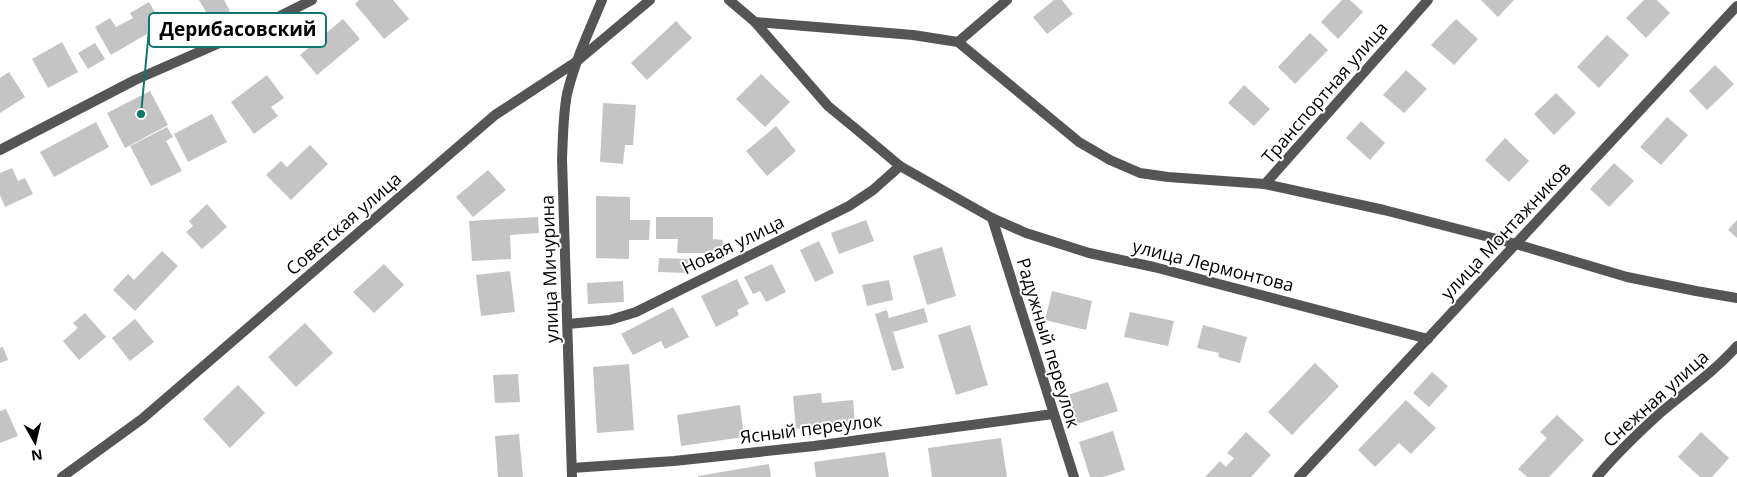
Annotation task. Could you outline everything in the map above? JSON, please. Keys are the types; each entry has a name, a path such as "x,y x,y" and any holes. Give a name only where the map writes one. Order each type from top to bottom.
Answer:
{"street":[{"path":"0,150 135,80 272,20 312,0"},
{"name":"улица Мичурина","path":"572,472 562,159 567,95 576,62 602,0"},
{"name":"Советская улица","path":"62,477 142,419 495,115 576,62 650,0"},
{"name":"улица Лермонтова","path":"728,0 755,22 828,106 900,166 992,218 1026,233 1089,253 1163,270 1428,339"},
{"path":"958,42 1007,0"},
{"name":"Транспортная улица","path":"1266,184 1428,0"},
{"name":"улица Монтажников","path":"1299,477 1737,6"},
{"path":"755,22 913,35 958,42 1079,142 1110,160 1140,173 1168,178 1266,184 1384,210 1516,244 1628,277 1737,298"},
{"name":"Новая улица","path":"568,324 610,320 636,312 849,206 873,190 900,166"},
{"name":"Радужный переулок","path":"992,218 1074,477"},
{"name":"Снежная улица","path":"1597,477 1634,437 1697,384 1737,346"},
{"name":"Ясный переулок","path":"572,472 814,446 1053,414"}],"building":[{"path":"199,0 224,0 230,11 212,22"},
{"path":"359,0 393,0 409,19 384,39 355,4"},
{"path":"1054,0 1062,0 1073,14 1047,34 1033,17"},
{"path":"1342,0 1350,0 1363,12 1338,39 1321,22"},
{"path":"1481,0 1514,0 1498,17"},
{"path":"1644,0 1657,0 1670,13 1646,38 1626,18"},
{"path":"149,2 162,25 111,55 95,27 110,18 116,27 133,18 130,13"},
{"path":"343,19 360,39 317,75 300,55"},
{"path":"1456,19 1478,39 1454,65 1431,45"},
{"path":"676,21 692,38 647,80 631,63"},
{"path":"1310,33 1328,50 1295,84 1278,67"},
{"path":"1607,35 1629,55 1599,88 1577,67"},
{"path":"62,42 78,72 48,88 32,59"},
{"path":"95,43 105,59 88,69 78,53"},
{"path":"1715,65 1734,84 1707,110 1689,91"},
{"path":"1406,70 1427,89 1404,113 1383,95"},
{"path":"9,72 25,97 0,113 0,78"},
{"path":"761,74 790,102 765,127 736,99"},
{"path":"267,75 284,98 271,107 278,116 254,134 231,102"},
{"path":"1244,85 1270,109 1254,126 1228,103"},
{"path":"150,91 168,125 125,148 107,113"},
{"path":"1556,93 1576,113 1554,135 1534,114"},
{"path":"603,103 636,105 633,145 625,145 623,164 600,162"},
{"path":"212,114 227,142 188,162 174,134"},
{"path":"1667,117 1688,135 1661,165 1640,147"},
{"path":"1361,121 1385,143 1370,160 1346,138"},
{"path":"96,122 109,147 54,177 40,152"},
{"path":"776,126 796,151 767,176 746,151"},
{"path":"167,127 173,137 166,141 182,171 151,186 130,146"},
{"path":"1505,138 1529,161 1509,182 1485,160"},
{"path":"310,145 328,164 291,200 266,175 281,161 287,167"},
{"path":"1614,163 1634,181 1609,207 1590,189"},
{"path":"12,168 18,181 25,178 33,194 5,207 0,195 0,173"},
{"path":"488,170 506,190 473,217 456,197"},
{"path":"596,196 630,197 630,220 650,220 649,240 629,240 629,259 596,258"},
{"path":"207,204 227,227 202,249 186,232 193,226 189,221"},
{"path":"538,217 539,233 510,235 511,259 472,261 469,221"},
{"path":"656,217 713,217 713,239 723,240 722,253 677,253 678,239 656,239"},
{"path":"866,220 874,241 839,254 831,233"},
{"path":"1737,220 1737,238 1728,230"},
{"path":"819,241 834,273 815,282 800,250"},
{"path":"942,247 956,296 927,305 913,256"},
{"path":"162,251 178,266 135,311 113,290 128,274 134,280"},
{"path":"659,258 688,259 688,273 658,272"},
{"path":"384,264 404,285 374,313 353,292"},
{"path":"772,264 786,292 766,302 760,291 753,294 744,277"},
{"path":"510,271 515,312 481,316 476,275"},
{"path":"737,279 749,304 737,310 739,315 716,327 701,296"},
{"path":"889,280 893,300 867,306 862,285"},
{"path":"623,281 624,302 588,304 587,283"},
{"path":"1052,291 1092,301 1086,330 1045,320"},
{"path":"673,307 689,337 665,349 661,341 633,355 621,334"},
{"path":"924,308 928,322 893,332 904,368 892,371 875,314 887,310 889,318"},
{"path":"1130,312 1174,321 1168,346 1124,337"},
{"path":"85,313 106,337 79,360 63,341 78,328 73,323"},
{"path":"135,319 154,342 130,361 112,338"},
{"path":"305,323 333,353 296,387 268,357"},
{"path":"970,325 988,385 956,395 938,335"},
{"path":"1203,325 1247,337 1240,363 1218,357 1219,353 1197,348"},
{"path":"3,347 8,360 0,363 0,348"},
{"path":"1315,363 1339,386 1292,435 1268,412"},
{"path":"629,364 634,430 597,433 593,367"},
{"path":"1432,372 1448,386 1429,407 1413,393"},
{"path":"518,374 520,402 495,403 493,375"},
{"path":"1108,382 1118,411 1077,424 1068,395"},
{"path":"238,385 265,413 230,448 203,419"},
{"path":"821,393 822,403 853,400 855,423 796,429 793,396"},
{"path":"1406,400 1436,428 1411,454 1399,443 1375,467 1358,450"},
{"path":"740,405 744,437 681,446 677,415"},
{"path":"6,409 18,436 0,443 0,411"},
{"path":"1557,415 1584,440 1549,477 1527,477 1518,469 1547,438 1540,432"},
{"path":"1113,431 1125,470 1103,477 1090,477 1079,442"},
{"path":"1246,432 1271,455 1251,477 1205,477 1220,461 1226,467 1234,458 1227,453"},
{"path":"1701,432 1729,458 1712,477 1700,477 1678,457"},
{"path":"519,434 523,477 498,477 495,436"},
{"path":"1001,438 1007,477 932,477 928,448"},
{"path":"885,452 889,477 816,477 814,462"},
{"path":"769,464 771,477 698,477 698,476"}],"place":[{"name":"Дерибасовский","path":"141,114"}]}
